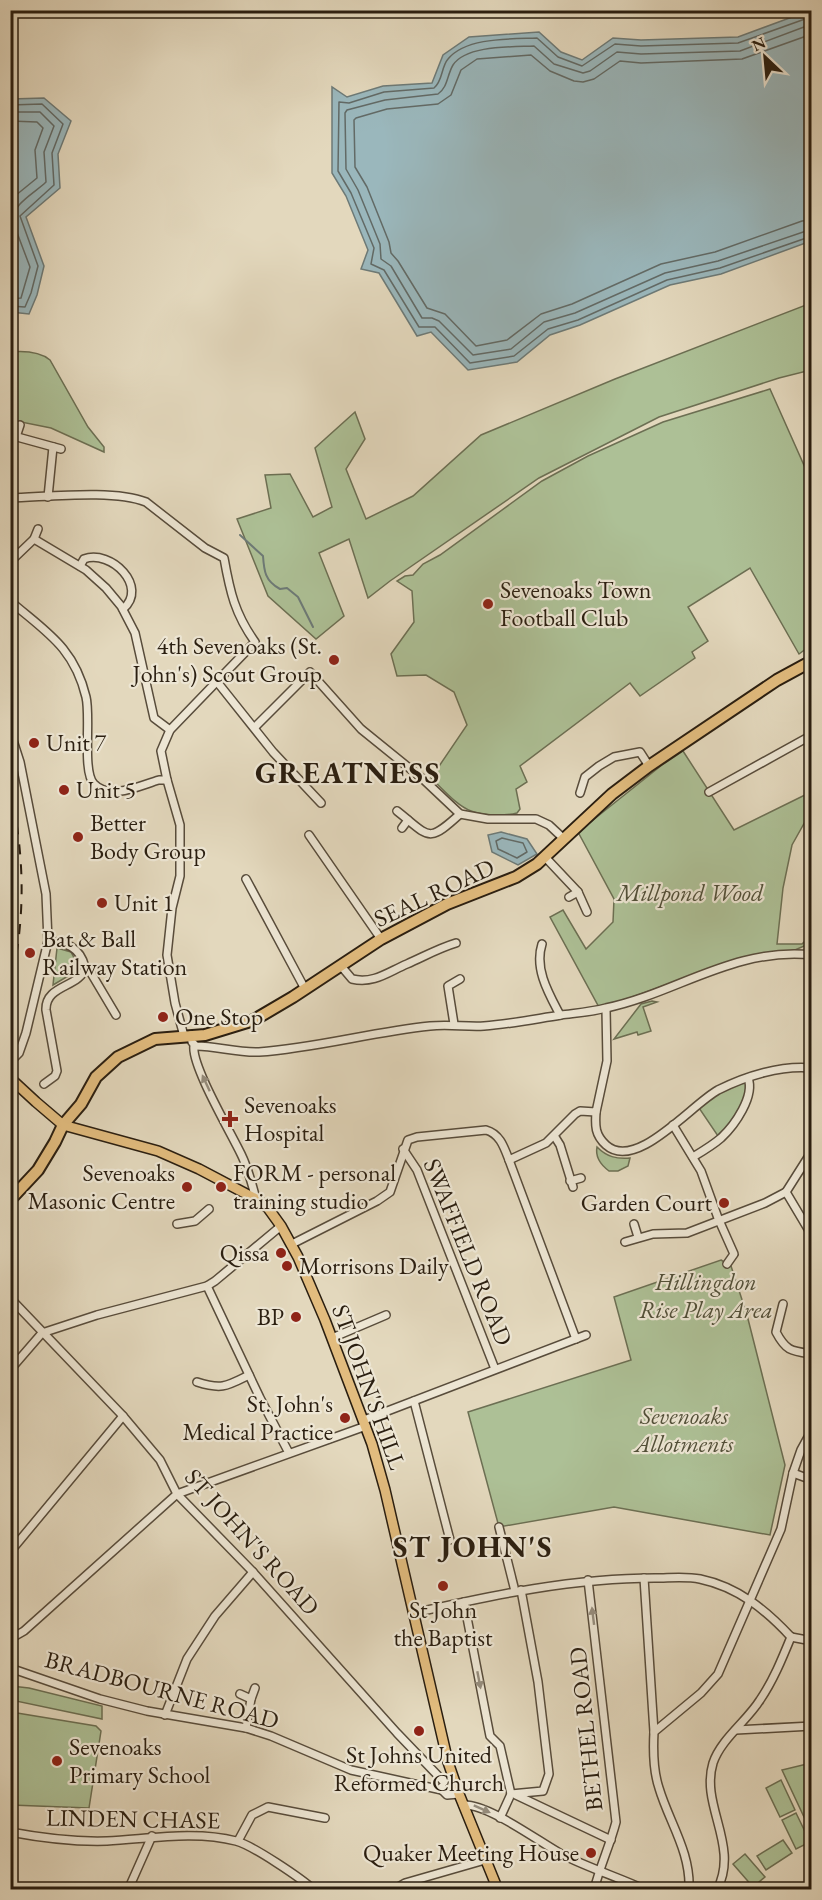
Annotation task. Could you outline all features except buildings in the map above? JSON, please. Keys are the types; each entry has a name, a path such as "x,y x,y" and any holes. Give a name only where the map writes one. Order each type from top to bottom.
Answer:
{"highway":[{"name":"SEAL ROAD","path":"10,1200 38,1170 63,1125 81,1104 96,1077 114,1060 152,1040 190,1039 245,1023 271,1011 381,939 447,904 516,877 545,857 612,794 649,765 777,680 812,661"}],"main road":[{"path":"10,1078 63,1125"},
{"name":"ST JOHN'S HILL","path":"63,1125 158,1151 199,1169 256,1199 268,1208 292,1244 365,1423 385,1490 438,1722 459,1794 498,1890"}],"street":[{"path":"20,425 13,436 61,449"},
{"path":"48,497 53,447"},
{"path":"10,498 117,495 136,498 153,507 205,548 224,558 230,593 238,615 255,642 218,683 170,730 161,751 180,825 181,847 180,876 172,908 167,955 170,981 200,1070 246,1166 256,1199"},
{"path":"10,562 34,539 39,529"},
{"path":"34,539 80,566 100,582 123,609 135,633 154,718 170,730"},
{"path":"80,566 84,559 95,557 112,562 122,571 132,592 131,599 123,609"},
{"path":"10,601 51,634 71,660 81,681 87,699 87,764 94,784 102,790 115,792 167,780"},
{"path":"255,727 310,672 361,729 424,780 460,814 488,819 536,819 549,825 564,839"},
{"path":"218,683 279,759 321,803"},
{"path":"10,731 20,762 46,894 48,941 26,1033 19,1053 10,1062"},
{"path":"709,792 812,735"},
{"path":"580,793 585,777 614,757 640,752 649,765"},
{"path":"397,811 432,835 441,831 460,814"},
{"path":"402,828 408,820"},
{"path":"309,835 381,939"},
{"path":"545,857 578,892 587,912"},
{"path":"246,879 304,989"},
{"path":"569,897 578,892"},
{"path":"48,941 64,943 75,948 85,969 91,973 116,1015"},
{"path":"341,966 352,979 370,980 385,976 453,942"},
{"path":"542,944 539,952 540,967 560,1015"},
{"path":"190,1039 238,1052 260,1052 305,1047 390,1031 454,1024 481,1026 512,1024 606,1009 640,999 729,964 790,953 812,955"},
{"path":"44,1084 57,1072 46,1010 47,1000 50,995 80,976 85,969"},
{"path":"454,1024 447,986 460,979"},
{"path":"606,1009 607,1061 596,1112 595,1130 608,1147 621,1152 637,1149 673,1125 716,1091 748,1078 785,1068 812,1068"},
{"path":"693,1157 720,1139 735,1121 749,1090 748,1078"},
{"path":"509,1160 542,1146 555,1137 580,1111 596,1112"},
{"path":"673,1125 701,1171 734,1254 727,1264"},
{"path":"292,1244 378,1202 390,1191 408,1140 417,1137 486,1130 497,1135 509,1160 576,1339"},
{"path":"555,1137 560,1145 571,1184 581,1178"},
{"name":"SWAFFIELD ROAD","path":"403,1149 417,1170 495,1369"},
{"path":"625,1242 653,1234 687,1233 786,1192 812,1151"},
{"path":"786,1192 811,1234 810,1251"},
{"path":"177,1224 195,1221 209,1209"},
{"path":"634,1224 638,1237"},
{"path":"10,1370 42,1333 97,1315 207,1286 281,1226"},
{"path":"207,1286 289,1453"},
{"name":"ST JOHN'S ROAD","path":"10,1298 123,1416 160,1460 177,1494 253,1572 443,1786"},
{"path":"783,1304 776,1332 788,1349 812,1354"},
{"path":"332,1338 387,1315"},
{"path":"10,1639 24,1631 177,1494 289,1453 414,1401 586,1335"},
{"path":"197,1382 214,1388 224,1388 249,1375"},
{"path":"414,1401 450,1540"},
{"path":"10,1552 123,1416"},
{"path":"654,1732 701,1693 718,1674 781,1529 793,1473 801,1450 812,1430"},
{"path":"793,1473 812,1480"},
{"path":"499,1527 518,1591 538,1682 549,1774 543,1791 513,1794"},
{"path":"165,1715 187,1659 215,1616 253,1572"},
{"path":"644,1578 654,1732 653,1754 658,1786 687,1860 690,1874 689,1890"},
{"path":"414,1613 518,1591 588,1580 699,1578 750,1599 791,1637 812,1641"},
{"name":"BETHEL ROAD","path":"588,1580 616,1822 594,1890"},
{"path":"464,1602 490,1736 500,1746 513,1794 500,1818"},
{"path":"717,1890 724,1874 726,1859 712,1793 711,1776 716,1755 766,1690 791,1637"},
{"name":"BRADBOURNE ROAD","path":"10,1668 100,1699 165,1715 246,1728 271,1736 351,1770 443,1786 447,1795 459,1794"},
{"path":"246,1728 255,1688"},
{"path":"240,1694 251,1699"},
{"path":"736,1730 812,1726"},
{"path":"443,1786 454,1777"},
{"path":"513,1794 610,1840"},
{"path":"463,1805 470,1804 500,1818 565,1856 646,1890"},
{"path":"238,1841 252,1815 268,1807 325,1818"},
{"name":"LINDEN CHASE","path":"10,1832 41,1838 106,1841 152,1836 215,1837 238,1841 287,1870 314,1890"},
{"path":"128,1890 152,1836"},
{"path":"393,1890 405,1883 485,1860"}],"green space":[{"path":"811,303 811,370 779,378 659,417 539,478 368,598 349,539 319,553 344,616 316,639 268,596 237,519 271,508 265,475 290,474 313,517 332,507 315,448 355,412 365,439 346,469 366,519 413,496 481,435 615,379"},
{"path":"11,352 41,355 50,360 88,427 104,447 104,452 51,428 11,420"},
{"path":"770,389 811,481 811,645 799,654 750,568 688,607 708,641 692,652 695,658 640,696 630,683 520,766 527,782 516,789 520,809 517,813 482,814 460,805 431,778 467,725 454,692 426,675 397,676 391,654 414,622 412,591 397,581 405,576 413,575 423,564 440,555 542,481 588,456 663,422"},
{"name":"Millpond Wood","path":"683,751 734,830 811,792 811,811 792,845 783,888 777,944 802,944 811,935 811,943 795,950 731,961 600,1009 550,917 563,910 586,949 613,922 614,899 578,832"},
{"path":"57,948 71,952 80,969 53,985"},
{"path":"657,1002 643,1007 651,1031 638,1035 637,1032 614,1039 641,1004"},
{"path":"748,1078 744,1105 720,1139 697,1105 716,1091"},
{"path":"597,1147 612,1157 630,1158 628,1166 618,1171 609,1171 599,1160"},
{"name":"Sevenoaks Allotments","path":"721,1260 731,1266 747,1315 785,1465 770,1535 614,1507 499,1527 468,1412 631,1360 614,1297"},
{"path":"11,1686 29,1688 102,1706 102,1719 11,1700"},
{"name":"Sevenoaks Primary School","path":"11,1712 96,1726 101,1731 89,1808 11,1805"},
{"path":"812,1763 811,1832 782,1770"},
{"path":"781,1780 795,1810 780,1817 766,1788"},
{"path":"796,1813 810,1842 796,1849 782,1820"},
{"path":"783,1840 792,1853 766,1870 757,1856"},
{"path":"745,1854 765,1877 753,1887 733,1864"}],"water":[{"path":"811,10 811,241 721,274 670,285 580,325 550,335 517,362 468,370 431,332 417,336 379,273 361,269 368,250 346,196 332,173 332,87 347,97 383,86 432,83 443,55 469,37 539,32 561,52 582,60 613,38 641,40 738,37"},
{"path":"44,98 71,121 58,154 60,188 26,217 44,266 37,295 29,314 11,312 11,99"},
{"path":"501,832 527,839 537,854 518,865 492,852 488,835"}],"waterway":[{"path":"240,535 263,556 265,571 271,583 280,589 287,588 298,597 313,627"}],"railway":[{"path":"10,785 19,838 22,888 19,937 10,990"}],"place":[{"name":"Sevenoaks Town Football Club","path":"488,604"},
{"name":"4th Sevenoaks (St. John's) Scout Group","path":"334,660"},
{"name":"Unit 7","path":"34,743"},
{"name":"Unit 5","path":"64,790"},
{"name":"Better Body Group","path":"78,837"},
{"name":"Unit 1","path":"102,903"},
{"name":"Bat & Ball Railway Station","path":"30,953"},
{"name":"One Stop","path":"163,1017"},
{"name":"Sevenoaks Hospital","path":"230,1119"},
{"name":"Sevenoaks Masonic Centre","path":"187,1187"},
{"name":"FORM - personal training studio","path":"221,1187"},
{"name":"Garden Court","path":"724,1203"},
{"name":"Qissa","path":"281,1253"},
{"name":"Morrisons Daily","path":"287,1266"},
{"name":"BP","path":"296,1317"},
{"name":"St. John's Medical Practice","path":"345,1418"},
{"name":"St John the Baptist","path":"443,1586"},
{"name":"St Johns United Reformed Church","path":"419,1731"},
{"name":"Sevenoaks Primary School","path":"57,1761"},
{"name":"Quaker Meeting House","path":"591,1853"}],"district":[{"name":"GREATNESS","path":"348,773"},
{"name":"ST JOHN'S","path":"473,1547"}],"park label":[{"name":"Hillingdon Rise Play Area","path":"706,1296"}]}
